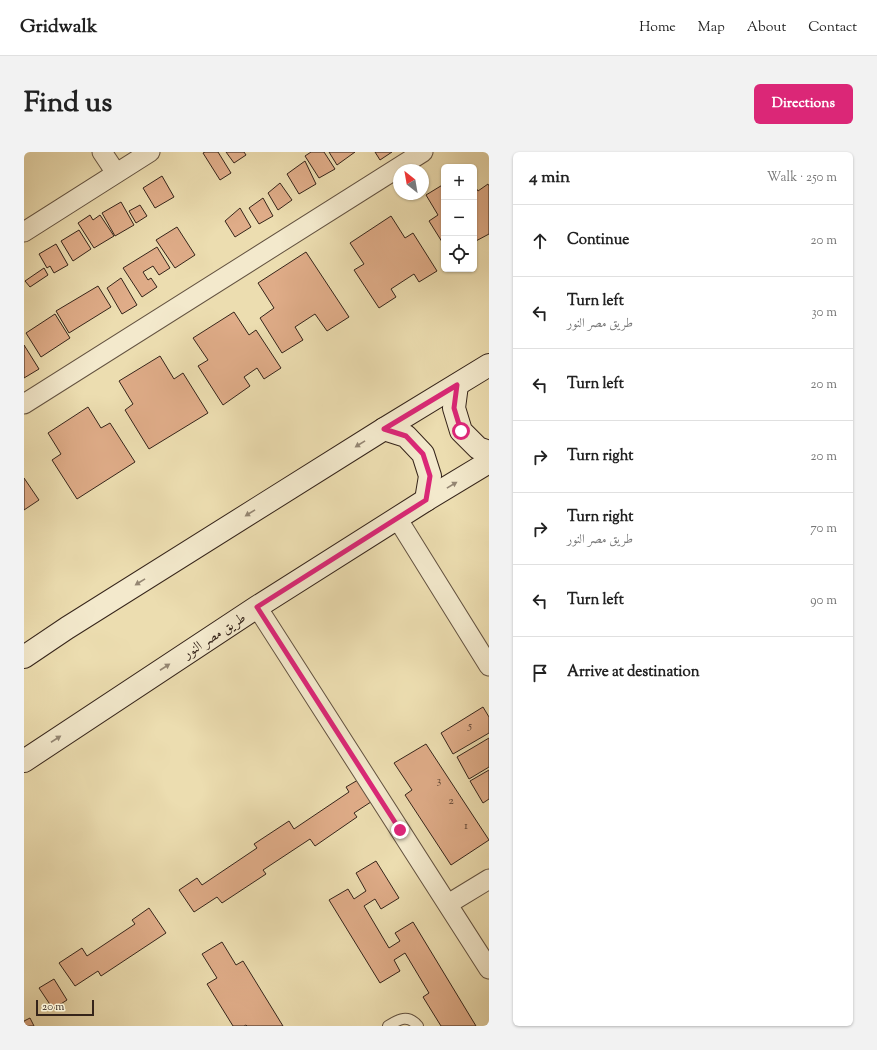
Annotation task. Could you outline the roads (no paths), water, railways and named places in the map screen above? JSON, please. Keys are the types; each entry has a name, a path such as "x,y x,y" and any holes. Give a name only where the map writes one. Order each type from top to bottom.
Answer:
{"street":[{"path":"102,152 116,173"},
{"path":"24,232 150,152"},
{"path":"24,404 423,152"},
{"path":"24,657 67,628 384,429 489,365"},
{"path":"457,385 454,408 461,431 478,448 489,452"},
{"path":"384,429 406,436 423,454 430,476 426,500"},
{"name":"طريق مصر النور","path":"24,761 257,607 397,518 489,462"},
{"path":"397,518 489,666"},
{"path":"257,607 489,969"},
{"path":"448,904 489,879"}],"lane":[{"path":"388,1026 404,1018 411,1019 418,1026"}]}
